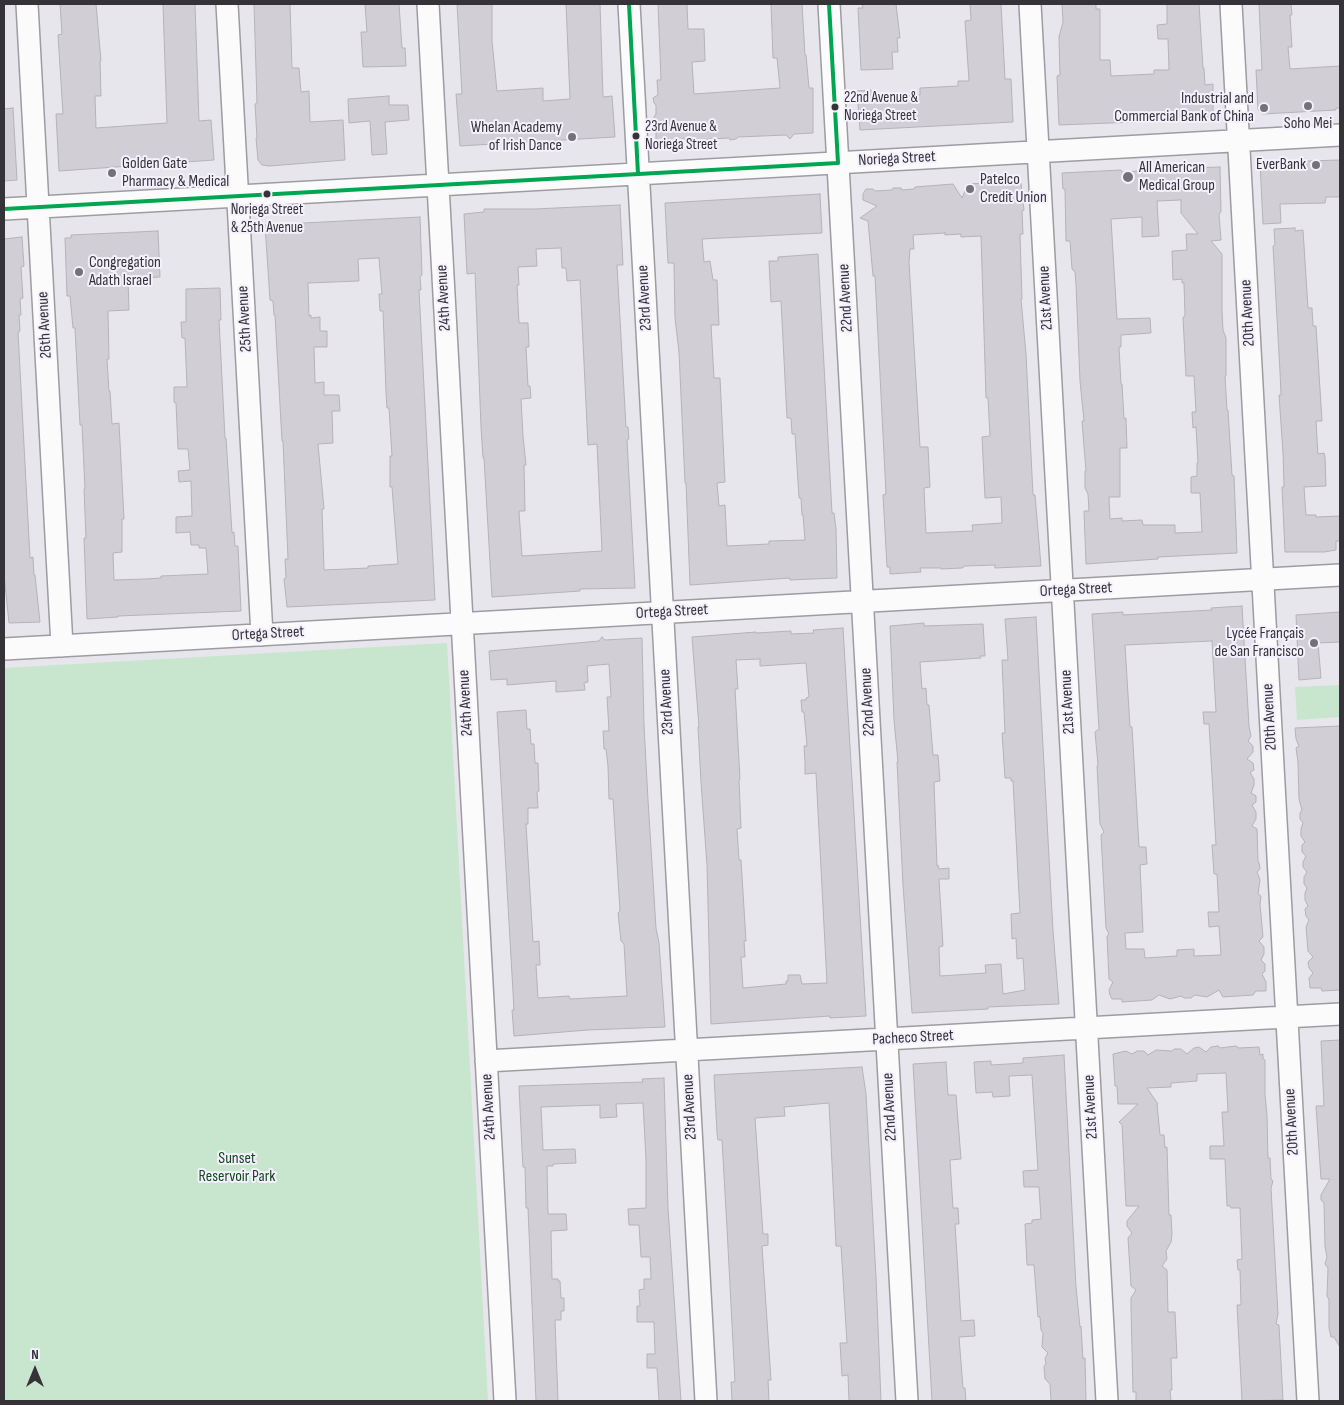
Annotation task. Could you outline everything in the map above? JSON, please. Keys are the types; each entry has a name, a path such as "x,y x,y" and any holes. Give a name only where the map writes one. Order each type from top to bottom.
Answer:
{"street":[{"name":"26th Avenue","path":"27,4 62,646"},
{"name":"25th Avenue","path":"227,4 262,635"},
{"name":"24th Avenue","path":"428,4 505,1401"},
{"name":"23rd Avenue","path":"628,4 706,1401"},
{"name":"22nd Avenue","path":"829,4 907,1401"},
{"name":"21st Avenue","path":"1030,4 1107,1401"},
{"name":"20th Avenue","path":"1230,4 1308,1401"},
{"name":"Noriega Street","path":"4,209 1340,135"},
{"name":"Ortega Street","path":"4,649 1340,575"},
{"name":"Pacheco Street","path":"486,1061 1340,1014"}],"green space":[{"name":"Sunset Reservoir Park","path":"447,643 488,1401 4,1401 4,668"},
{"path":"1340,685 1340,717 1297,720 1295,687"}],"building":[{"path":"60,4 96,4 101,61 101,96 95,96 96,128 167,123 163,4 195,4 199,121 211,120 214,160 59,171 56,114 63,114 58,35 62,34"},
{"path":"254,4 290,4 292,68 299,68 301,92 309,91 310,122 343,120 345,160 269,166 262,165 258,160 255,104 257,103"},
{"path":"365,4 399,4 402,48 405,48 406,66 363,67 361,32 367,32"},
{"path":"457,4 492,4 492,41 497,91 543,88 543,101 570,99 566,4 600,4 603,97 612,96 615,137 460,146 456,94 462,94"},
{"path":"658,4 687,4 688,29 704,29 705,61 692,62 694,94 780,88 777,58 773,58 771,4 802,4 809,88 813,88 813,133 794,134 790,139 786,135 738,137 730,140 729,138 696,140 693,142 683,138 678,143 673,143 668,139 663,144 656,144 656,123 654,117 656,105 653,98 658,95 657,80 661,80"},
{"path":"862,4 896,4 900,38 897,38 898,52 892,52 893,69 861,70 858,8 863,8"},
{"path":"970,4 1001,4 1005,79 1011,79 1013,122 860,130 857,91 871,90 871,98 920,95 920,88 958,86 958,81 969,81 965,21 971,20"},
{"path":"1062,4 1096,4 1096,9 1100,9 1100,60 1110,60 1111,76 1154,74 1154,70 1169,70 1168,39 1158,39 1157,25 1167,24 1167,4 1199,4 1205,85 1213,84 1213,117 1136,118 1136,122 1059,125 1057,76 1060,75 1059,37 1063,22"},
{"path":"1259,4 1291,4 1292,47 1288,47 1290,69 1340,66 1340,108 1336,108 1336,110 1263,114 1258,110 1256,70 1262,70"},
{"path":"389,96 389,105 408,105 409,120 385,122 387,154 372,155 370,121 349,123 348,99"},
{"path":"13,108 17,180 4,181 4,109"},
{"path":"1304,159 1307,161 1340,160 1340,197 1326,197 1325,203 1280,204 1281,223 1263,224 1260,163 1291,160 1295,162"},
{"path":"1220,167 1221,212 1219,214 1221,240 1211,241 1222,254 1222,311 1223,330 1226,338 1225,376 1232,475 1234,476 1237,553 1158,557 1158,559 1086,564 1084,511 1089,511 1088,494 1085,488 1086,471 1082,421 1084,421 1080,381 1076,284 1075,272 1072,269 1070,241 1066,241 1065,189 1063,189 1062,173 1121,170 1122,172","holes":["1181,200 1181,213 1198,234 1186,234 1187,250 1172,251 1173,280 1182,279 1182,283 1184,283 1185,315 1183,318 1186,376 1194,376 1196,412 1192,412 1193,428 1196,427 1198,463 1197,476 1191,477 1191,493 1200,493 1202,532 1175,533 1175,525 1143,525 1142,520 1122,521 1122,518 1110,519 1109,497 1120,497 1120,448 1127,448 1119,347 1121,347 1121,335 1151,333 1150,318 1117,319 1111,219 1142,217 1142,237 1159,236 1157,201"]},
{"path":"1015,181 1016,183 1021,183 1024,210 1022,211 1023,234 1020,234 1021,299 1026,354 1033,495 1035,495 1041,566 995,568 995,565 941,569 920,568 921,572 890,574 890,567 887,567 883,495 886,494 875,276 873,276 868,221 860,218 877,206 863,200 863,194 866,189 873,189 875,191 901,188 902,190 953,184 962,198 968,184","holes":["945,233 945,235 961,234 961,237 981,236 986,398 988,398 990,436 982,437 985,498 1001,497 1002,523 972,525 973,531 926,533 924,488 930,487 928,447 920,447 909,262 910,249 914,249 913,235"]},
{"path":"820,194 822,233 702,239 704,262 710,261 713,280 717,280 719,325 711,325 714,378 720,378 725,482 717,483 719,506 725,505 727,546 769,544 769,541 805,540 801,498 799,498 795,434 792,434 791,418 787,418 781,301 771,302 769,261 778,261 778,257 818,254 832,513 834,513 836,529 837,578 790,580 790,578 690,585 679,352 675,318 674,263 668,263 665,203"},
{"path":"620,205 623,265 617,265 626,427 628,427 629,439 627,440 635,588 580,589 580,591 492,597 481,427 475,273 467,274 464,214 484,212 484,209","holes":["561,248 562,268 566,268 567,281 580,280 588,445 597,444 602,551 522,556 519,511 525,511 524,465 526,465 521,399 531,398 530,386 528,386 526,347 529,347 528,323 519,323 518,267 537,266 536,249"]},
{"path":"420,217 422,275 420,277 421,290 419,290 435,600 287,607 284,579 286,578 285,559 288,559 283,441 275,315 273,301 270,300 265,225","holes":["379,258 382,294 379,294 380,311 383,311 386,392 392,456 390,456 390,487 392,487 398,564 368,566 368,568 324,570 322,509 324,509 318,444 333,443 332,411 340,411 339,395 324,395 324,382 315,383 314,347 327,347 327,331 320,331 320,317 311,318 311,315 309,316 308,283 359,281 358,259"]},
{"path":"1295,228 1295,231 1303,230 1308,308 1312,308 1313,326 1316,326 1322,421 1316,421 1318,454 1324,453 1325,457 1326,486 1304,487 1306,515 1316,515 1316,517 1340,516 1340,541 1336,541 1336,550 1324,552 1285,552 1282,487 1284,487 1283,453 1279,395 1281,395 1273,246 1275,245 1274,229"},
{"path":"158,231 160,277 128,279 129,310 108,311 109,359 107,359 109,391 112,424 119,423 124,519 122,519 122,552 113,553 114,580 208,574 206,548 199,548 199,545 191,545 190,532 176,533 176,517 192,516 191,481 179,482 178,471 190,470 188,449 178,449 174,387 187,387 185,338 182,338 181,322 186,322 186,289 220,288 221,320 219,320 225,438 232,533 234,532 235,546 238,546 241,611 87,619 82,425 80,425 75,328 73,328 70,296 67,296 65,238 71,238 71,235"},
{"path":"22,237 24,266 21,267 23,298 20,299 21,315 19,315 20,331 18,332 30,558 33,557 40,622 9,623 4,575 4,239"},
{"path":"1242,606 1251,736 1248,741 1253,746 1253,752 1247,759 1253,763 1254,770 1250,772 1254,779 1251,793 1256,796 1256,802 1252,805 1256,812 1256,819 1252,826 1257,829 1260,869 1257,872 1260,880 1258,894 1261,896 1263,937 1259,941 1264,947 1264,954 1261,960 1265,964 1265,971 1262,974 1266,982 1266,991 1256,991 1253,995 1223,997 1219,990 1207,997 1195,995 1191,998 1181,996 1170,999 1159,995 1152,1000 1122,1002 1122,999 1112,999 1109,990 1113,982 1109,979 1107,936 1109,934 1106,928 1101,835 1104,832 1100,824 1095,732 1099,729 1092,614 1123,612 1123,615 1212,610 1211,608","holes":["1212,641 1216,712 1203,712 1204,724 1209,724 1216,845 1212,845 1214,874 1217,874 1219,912 1208,912 1209,927 1219,926 1221,955 1194,956 1194,949 1177,950 1177,956 1145,958 1144,949 1126,949 1125,933 1143,932 1140,865 1147,864 1146,847 1139,847 1125,645"]},
{"path":"1340,612 1340,642 1318,643 1321,678 1299,680 1296,615"},
{"path":"1036,617 1053,931 1059,1004 912,1013 903,885 890,626 924,623 924,626 983,624 985,656 980,656 981,658 920,662 922,689 926,688 927,705 929,705 933,755 938,755 940,781 934,782 937,866 939,869 949,868 949,879 939,879 943,946 939,947 940,976 986,973 985,965 1001,964 1003,994 1025,990 1023,958 1017,959 1016,938 1012,939 1011,914 1020,913 1013,781 1011,781 1011,778 1005,778 1002,733 1005,733 1002,660 1008,660 1005,619"},
{"path":"843,628 866,1016 830,1018 830,1016 711,1024 707,865 692,637 756,632 791,631 791,634 814,633 813,630","holes":["760,659 760,666 806,663 809,697 806,700 801,700 807,746 804,746 805,774 816,773 827,983 802,984 800,975 788,975 786,984 743,988 741,957 745,957 744,941 746,941 741,860 739,860 737,829 741,828 735,689 738,689 736,660"]},
{"path":"602,637 605,640 642,638 648,800 656,928 659,943 665,1027 588,1030 514,1036 497,712 526,710 527,729 530,729 531,744 534,744 535,763 538,763 538,808 528,808 528,824 526,824 533,942 539,941 540,965 536,965 538,998 569,996 570,999 627,996 624,944 621,941 618,913 620,911 613,799 609,799 608,766 606,749 604,749 603,731 609,731 607,697 611,697 609,664 587,666 588,682 584,683 585,690 556,692 556,681 507,685 507,679 491,680 489,651 599,641"},
{"path":"1340,726 1340,990 1322,991 1321,988 1310,988 1309,978 1313,973 1309,968 1308,962 1313,957 1308,951 1306,927 1309,920 1305,909 1308,906 1305,900 1307,888 1304,884 1304,877 1307,872 1303,867 1306,856 1302,852 1302,845 1305,842 1301,836 1303,823 1300,819 1302,810 1299,799 1296,748 1299,746 1295,728"},
{"path":"1340,1040 1340,1347 1334,1337 1331,1337 1329,1328 1328,1268 1325,1264 1327,1257 1324,1203 1321,1200 1321,1195 1330,1179 1321,1179 1316,1106 1324,1106 1321,1041"},
{"path":"1218,1046 1220,1048 1236,1046 1239,1048 1259,1047 1260,1055 1263,1054 1263,1059 1265,1060 1268,1158 1270,1158 1271,1179 1273,1181 1271,1188 1278,1314 1276,1324 1279,1325 1283,1400 1242,1401 1237,1305 1241,1305 1240,1270 1238,1270 1237,1260 1242,1259 1240,1208 1227,1206 1225,1159 1210,1159 1210,1146 1224,1146 1222,1112 1228,1112 1226,1073 1197,1074 1197,1081 1171,1083 1171,1087 1147,1088 1158,1104 1160,1135 1164,1135 1165,1148 1167,1147 1169,1215 1171,1215 1172,1234 1171,1242 1166,1251 1167,1259 1162,1266 1167,1270 1168,1312 1175,1312 1177,1358 1171,1358 1171,1401 1136,1401 1136,1392 1133,1392 1131,1298 1136,1290 1131,1286 1128,1238 1132,1233 1127,1226 1127,1221 1139,1206 1126,1206 1122,1125 1119,1122 1138,1104 1118,1104 1113,1054 1126,1051 1132,1054 1137,1051 1144,1051 1148,1055 1156,1050 1172,1051 1174,1049 1181,1049 1187,1054 1194,1048 1199,1047 1206,1052 1211,1047"},
{"path":"1064,1055 1076,1287 1083,1359 1085,1358 1086,1401 1051,1401 1050,1384 1045,1379 1044,1366 1048,1353 1042,1347 1043,1333 1040,1317 1038,1317 1034,1265 1027,1265 1025,1224 1032,1223 1032,1220 1041,1219 1039,1187 1024,1187 1023,1171 1038,1170 1032,1075 1009,1076 1010,1096 993,1097 992,1092 976,1093 974,1062 991,1061 991,1065 1023,1063 1023,1058"},
{"path":"946,1062 948,1095 956,1095 961,1159 950,1160 953,1208 958,1208 959,1224 955,1224 961,1321 974,1320 975,1336 959,1337 963,1388 965,1388 966,1401 932,1401 913,1064"},
{"path":"862,1067 866,1094 881,1401 849,1401 848,1375 842,1376 840,1343 847,1343 841,1246 836,1246 829,1103 784,1107 785,1116 755,1118 763,1234 768,1234 768,1245 762,1246 771,1380 768,1380 769,1401 732,1401 731,1382 735,1382 727,1228 722,1140 718,1140 717,1133 714,1075"},
{"path":"664,1078 668,1208 681,1401 659,1401 657,1368 647,1368 647,1354 655,1354 654,1322 637,1322 637,1306 640,1306 639,1290 644,1289 644,1279 651,1279 650,1257 641,1257 639,1225 629,1225 628,1209 646,1208 643,1103 616,1104 617,1117 600,1118 600,1105 541,1107 543,1150 575,1149 576,1163 547,1166 548,1214 566,1214 567,1230 551,1231 552,1279 560,1281 561,1298 564,1298 564,1311 561,1311 561,1320 555,1320 558,1401 536,1401 528,1208 526,1208 519,1086 643,1082 642,1079"}],"transit line":[{"path":"629,4 638,174"},
{"path":"4,209 838,163 829,4"}],"place":[{"name":"Soho Mei","path":"1308,106"},
{"name":"22nd Avenue & Noriega Street","path":"835,107"},
{"name":"Industrial and Commercial Bank of China","path":"1264,108"},
{"name":"23rd Avenue & Noriega Street","path":"636,136"},
{"name":"Whelan Academy of Irish Dance","path":"572,137"},
{"name":"EverBank","path":"1316,165"},
{"name":"Golden Gate Pharmacy & Medical","path":"112,173"},
{"name":"All American Medical Group","path":"1128,177"},
{"name":"Patelco Credit Union","path":"970,189"},
{"name":"Noriega Street & 25th Avenue","path":"267,194"},
{"name":"Congregation Adath Israel","path":"79,272"},
{"name":"Lycée Français de San Francisco","path":"1314,643"}]}
